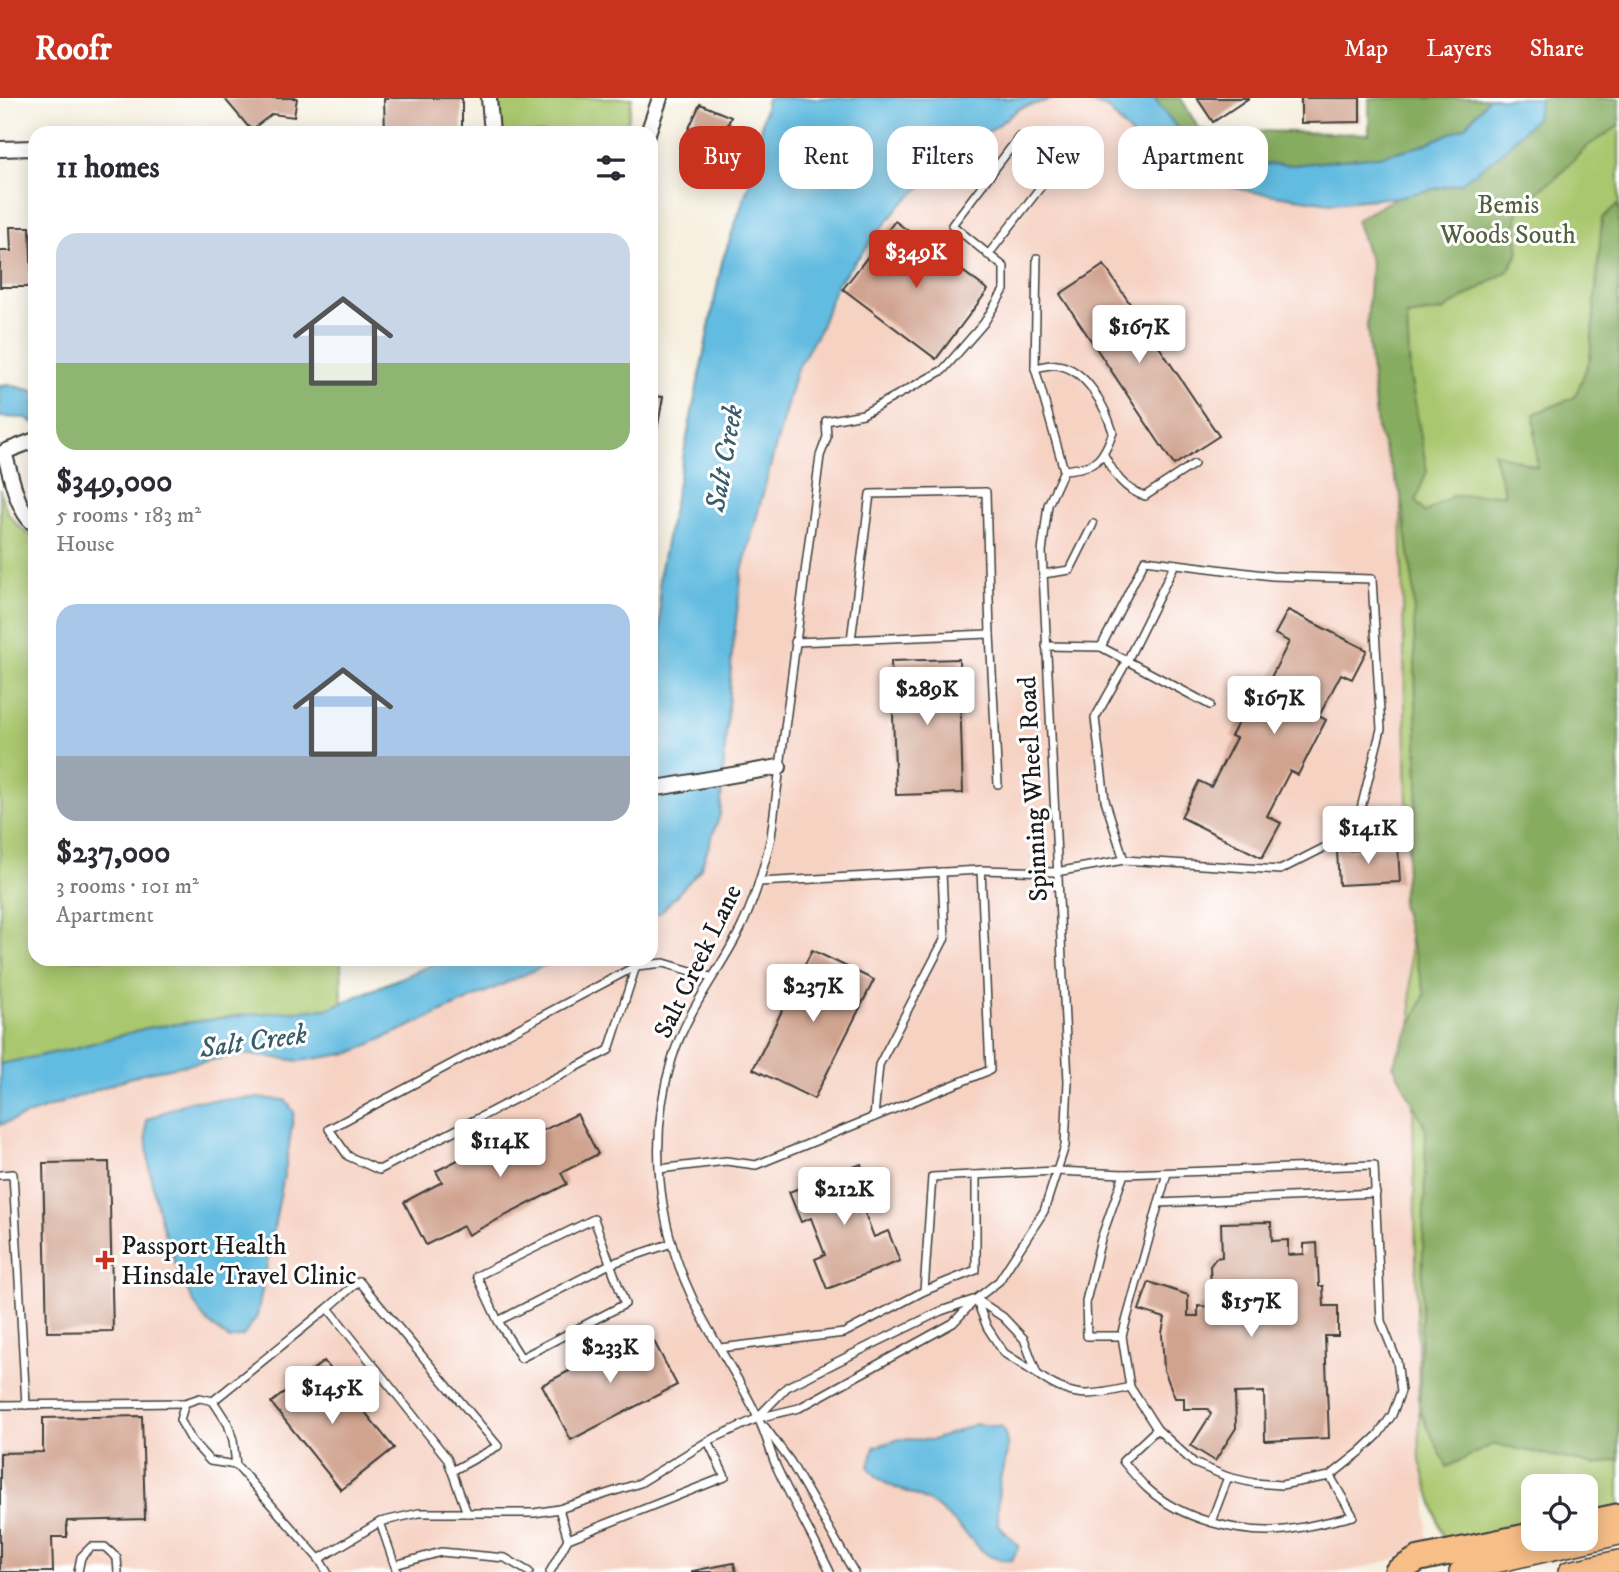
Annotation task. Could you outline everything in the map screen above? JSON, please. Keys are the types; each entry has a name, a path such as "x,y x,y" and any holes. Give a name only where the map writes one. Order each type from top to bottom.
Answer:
{"highway":[{"path":"1598,1520 1619,1516"},
{"path":"1397,1572 1418,1559 1521,1538"}],"main road":[{"path":"1460,1572 1619,1534"},
{"path":"1569,1572 1619,1561"}],"street":[{"path":"489,98 491,126"},
{"path":"650,126 660,98"},
{"path":"0,149 28,148"},
{"path":"28,442 1,450 22,510 28,519"},
{"path":"658,788 779,768"}],"lane":[{"path":"1019,137 1056,167 988,255 952,225 1019,137"},
{"name":"Salt Creek Lane","path":"830,1572 778,1468 758,1418 692,1298 672,1243 661,1196 659,1169 663,1100 684,1026 740,929 759,882 771,837 820,456 827,437 826,421 863,414 943,370 984,323 1004,290 1004,267 988,255"},
{"path":"1035,368 1056,365 1075,370 1089,386 1106,412 1113,432 1104,456 1085,468 1064,470 1035,368 1037,258"},
{"path":"1104,456 1131,492 1145,496 1194,464"},
{"name":"Spinning Wheel Road","path":"319,1559 380,1522 419,1513 534,1513 559,1509 640,1483 708,1441 758,1418 799,1408 953,1322 999,1280 1044,1211 1065,1146 1068,1081 1042,552 1048,505 1064,470"},
{"path":"851,640 870,494 986,492 998,784"},
{"path":"1043,574 1070,569 1093,524"},
{"path":"759,882 981,870 1056,872 1124,860 1280,870 1355,832 1381,729 1371,579 1272,576 1145,560 1101,647"},
{"path":"1124,860 1105,800 1095,718 1127,661 1175,564"},
{"path":"795,642 990,634"},
{"path":"1046,646 1101,647 1210,705"},
{"path":"659,1169 726,1161 756,1165 990,1070 981,870"},
{"path":"874,1117 879,1065 945,938 942,872"},
{"path":"658,964 711,976"},
{"path":"636,966 609,1050 379,1170 348,1156 329,1129 612,979 636,966"},
{"path":"924,1291 932,1177 1057,1171 1124,1174 1374,1165 1381,1321 1397,1361 1401,1391 1392,1415 1378,1435 1330,1476 1281,1485 1254,1483 1228,1477 1194,1464 1157,1429 1130,1387 1122,1336 1167,1173"},
{"path":"0,1175 13,1174 26,1405"},
{"path":"1122,1336 1087,1336 1086,1301 1101,1239 1124,1174"},
{"path":"720,1348 844,1333 924,1291 976,1270 976,1175"},
{"path":"1159,1203 1376,1193"},
{"path":"594,1219 625,1304 521,1358 498,1321 477,1276 594,1219"},
{"path":"498,1321 610,1264 672,1243"},
{"path":"213,1401 359,1280 498,1446 452,1471"},
{"path":"976,1299 987,1327 1004,1353 1055,1387 1077,1394 1106,1393 1130,1387"},
{"path":"976,1299 1003,1317 1024,1339 1037,1374"},
{"name":"Spinning Wheel Road","path":"758,1418 787,1387 942,1311 976,1299"},
{"path":"328,1308 447,1458 467,1513"},
{"path":"0,1405 185,1402 200,1398 213,1401 228,1424 236,1465 319,1559 327,1572"},
{"path":"185,1402 180,1420 192,1441 210,1461 236,1465"},
{"name":"Salt Creek Lane","path":"758,1418 790,1461 854,1572"},
{"path":"1157,1429 1123,1461 1147,1489 1167,1504 1211,1522 1250,1529 1282,1530 1353,1516 1330,1476"},
{"path":"550,1572 568,1539 725,1477 708,1441"},
{"path":"1211,1522 1228,1477"},
{"path":"559,1509 568,1539"},
{"path":"380,1522 396,1569 441,1552 505,1558 529,1572"},
{"path":"78,1572 81,1556 90,1547 105,1548 117,1558 118,1572"}],"shaded area":[{"path":"1057,98 1076,98 1107,108 1123,126 1118,126 1118,189 1240,189 1331,203 1395,196 1426,1409 1427,1550 1347,1572 0,1572 0,1125 142,1073 244,1054 300,1061 351,1053 544,966 658,966 658,914 732,654 742,571 796,371 840,287 902,207 921,189 998,189 997,126 1020,108"}],"green space":[{"path":"496,98 632,98 627,126 497,126"},
{"path":"1154,98 1181,98 1197,126 1176,126"},
{"path":"1369,98 1489,98 1465,127 1421,146 1379,156 1294,165 1268,164 1268,131 1369,134"},
{"name":"Bemis Woods South","path":"1393,98 1619,98 1619,1511 1598,1516 1598,1474 1521,1474 1521,1535 1446,1547 1420,1461"},
{"name":"Bemis Woods South","path":"1541,98 1619,98 1619,126 1586,147 1557,177 1519,206 1516,226 1519,252 1508,271 1442,311 1407,316 1410,375 1427,471 1416,501 1425,513 1452,496 1505,494 1493,452 1537,467 1534,414 1575,397 1590,359 1602,218 1619,204 1619,1459 1596,1465 1494,1444 1447,1467 1419,1409 1426,1129 1393,1065 1425,994 1401,904 1418,788 1413,583 1401,495 1377,428 1367,326 1371,263 1356,220 1397,197 1461,183 1536,118"},
{"path":"0,489 12,518 28,533 28,966 341,966 342,1004 327,1009 253,1014 147,1028 72,1049 0,1064"}],"water":[{"name":"Salt Creek","path":"767,98 1057,98 1020,108 997,126 887,126 887,189 919,189 900,206 837,284 820,329 796,371 742,571 732,654 720,815 700,870 658,914 658,746 663,732 659,578 722,262 747,189 765,189 765,126 761,126"},
{"path":"1076,98 1154,98 1176,126 1123,126 1107,108"},
{"path":"1489,98 1541,98 1536,118 1499,155 1461,183 1397,197 1331,203 1240,189 1268,189 1268,164 1294,165 1379,156 1421,146 1465,127"},
{"path":"0,386 28,389 28,419 0,417"},
{"name":"Salt Creek","path":"428,966 544,966 351,1053 300,1061 244,1054 143,1073 0,1125 0,1064 72,1049 147,1028 253,1014 327,1009"},
{"path":"257,1098 285,1100 294,1112 257,1316 243,1336 229,1339 201,1314 178,1270 154,1194 146,1120 190,1101"},
{"path":"976,1424 1002,1427 1005,1436 1007,1451 999,1486 998,1525 1019,1546 1012,1560 990,1556 934,1505 890,1486 869,1467 874,1447 900,1439 933,1440"}],"building":[{"path":"224,98 297,98 294,117 272,114 256,126 248,126"},
{"path":"384,98 462,98 462,126 385,126"},
{"path":"1197,98 1249,98 1213,122"},
{"path":"1301,98 1360,98 1360,122 1301,123"},
{"path":"700,104 731,117 728,124 732,126 690,126"},
{"path":"895,221 988,290 936,359 843,289"},
{"path":"10,227 28,227 28,287 0,287 0,251 11,251"},
{"path":"1104,265 1219,436 1174,465 1060,294"},
{"path":"658,396 663,397 658,425"},
{"path":"1288,610 1367,650 1352,679 1341,674 1319,716 1326,720 1298,775 1290,771 1267,816 1281,823 1262,858 1181,817 1199,781 1211,787 1236,738 1231,736 1246,699 1250,701 1256,689 1263,693 1289,642 1275,634"},
{"path":"959,659 963,793 896,795 891,661"},
{"path":"1398,848 1400,882 1339,885 1337,851"},
{"path":"812,950 874,980 814,1099 753,1069"},
{"path":"577,1114 598,1154 561,1173 567,1184 468,1235 463,1226 426,1245 404,1202 442,1182 436,1171 535,1121 540,1132"},
{"path":"109,1162 113,1331 47,1332 43,1163"},
{"path":"861,1164 873,1195 860,1200 874,1237 888,1231 900,1261 827,1289 815,1259 825,1255 811,1218 801,1222 789,1192"},
{"path":"1271,1222 1272,1241 1288,1240 1288,1255 1304,1254 1304,1244 1317,1243 1319,1286 1323,1286 1324,1306 1338,1306 1338,1336 1325,1336 1329,1438 1265,1441 1264,1392 1235,1393 1236,1428 1215,1461 1191,1446 1211,1414 1208,1409 1184,1409 1184,1398 1175,1398 1164,1370 1162,1333 1165,1318 1139,1310 1149,1282 1188,1295 1188,1316 1198,1316 1198,1306 1212,1307 1210,1266 1216,1258 1222,1257 1221,1223"},
{"path":"648,1330 677,1385 571,1440 542,1385"},
{"path":"324,1361 394,1448 341,1490 271,1403"},
{"path":"142,1416 145,1519 67,1521 67,1537 52,1537 53,1572 0,1572 0,1453 43,1452 43,1418"},
{"path":"734,1563 736,1572 692,1572 692,1571"}],"place":[{"name":"Passport Health Hinsdale Travel Clinic","path":"105,1260"}]}
